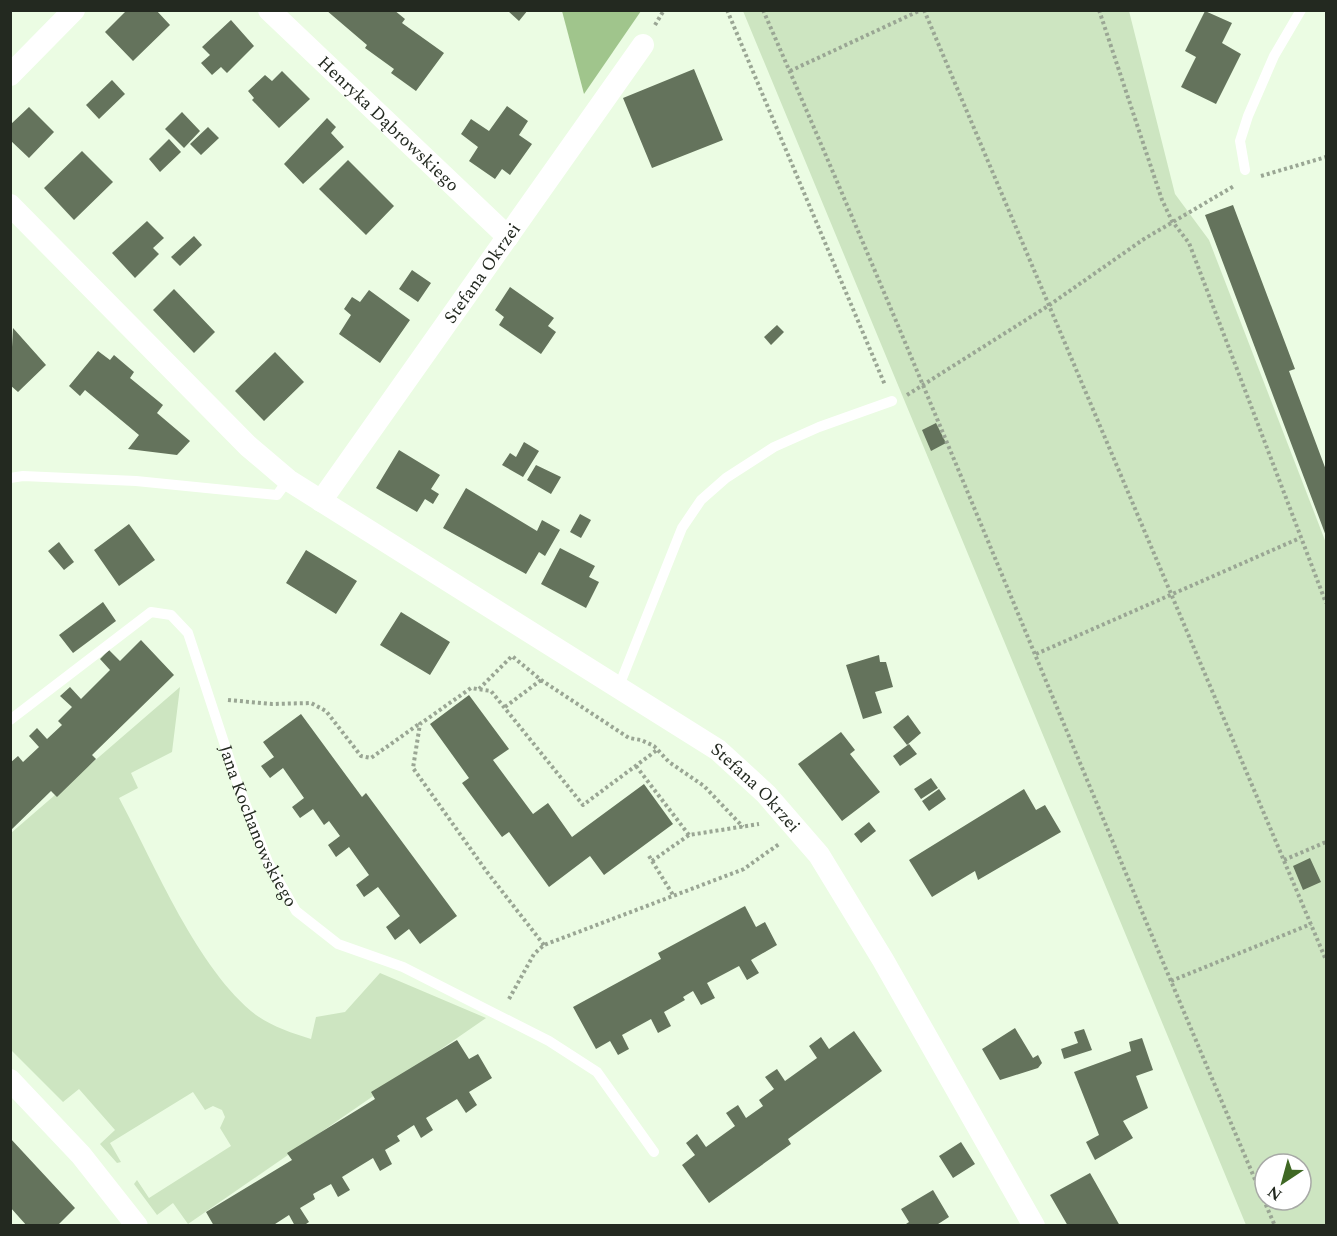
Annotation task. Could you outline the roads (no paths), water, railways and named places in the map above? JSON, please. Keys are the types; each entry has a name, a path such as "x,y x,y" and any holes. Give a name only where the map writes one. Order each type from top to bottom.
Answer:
{"street":[{"path":"10,75 74,10"},
{"name":"Henryka Dąbrowskiego","path":"269,10 508,237"},
{"name":"Stefana Okrzei","path":"321,501 643,45"},
{"name":"Stefana Okrzei","path":"10,205 248,446 288,480 718,750 766,794 819,855 889,969 1034,1226"},
{"path":"10,1080 81,1155 137,1226"}],"lane":[{"path":"1245,170 1240,141 1248,116 1274,56 1301,10"},
{"path":"619,686 682,528 701,500 726,478 774,447 819,427 891,401"},
{"path":"10,478 24,476 136,481 277,495 288,480"},
{"name":"Jana Kochanowskiego","path":"10,720 151,612 171,615 188,633 237,782 268,862 297,911 338,944 403,967 500,1016 597,1072 654,1152"}]}
